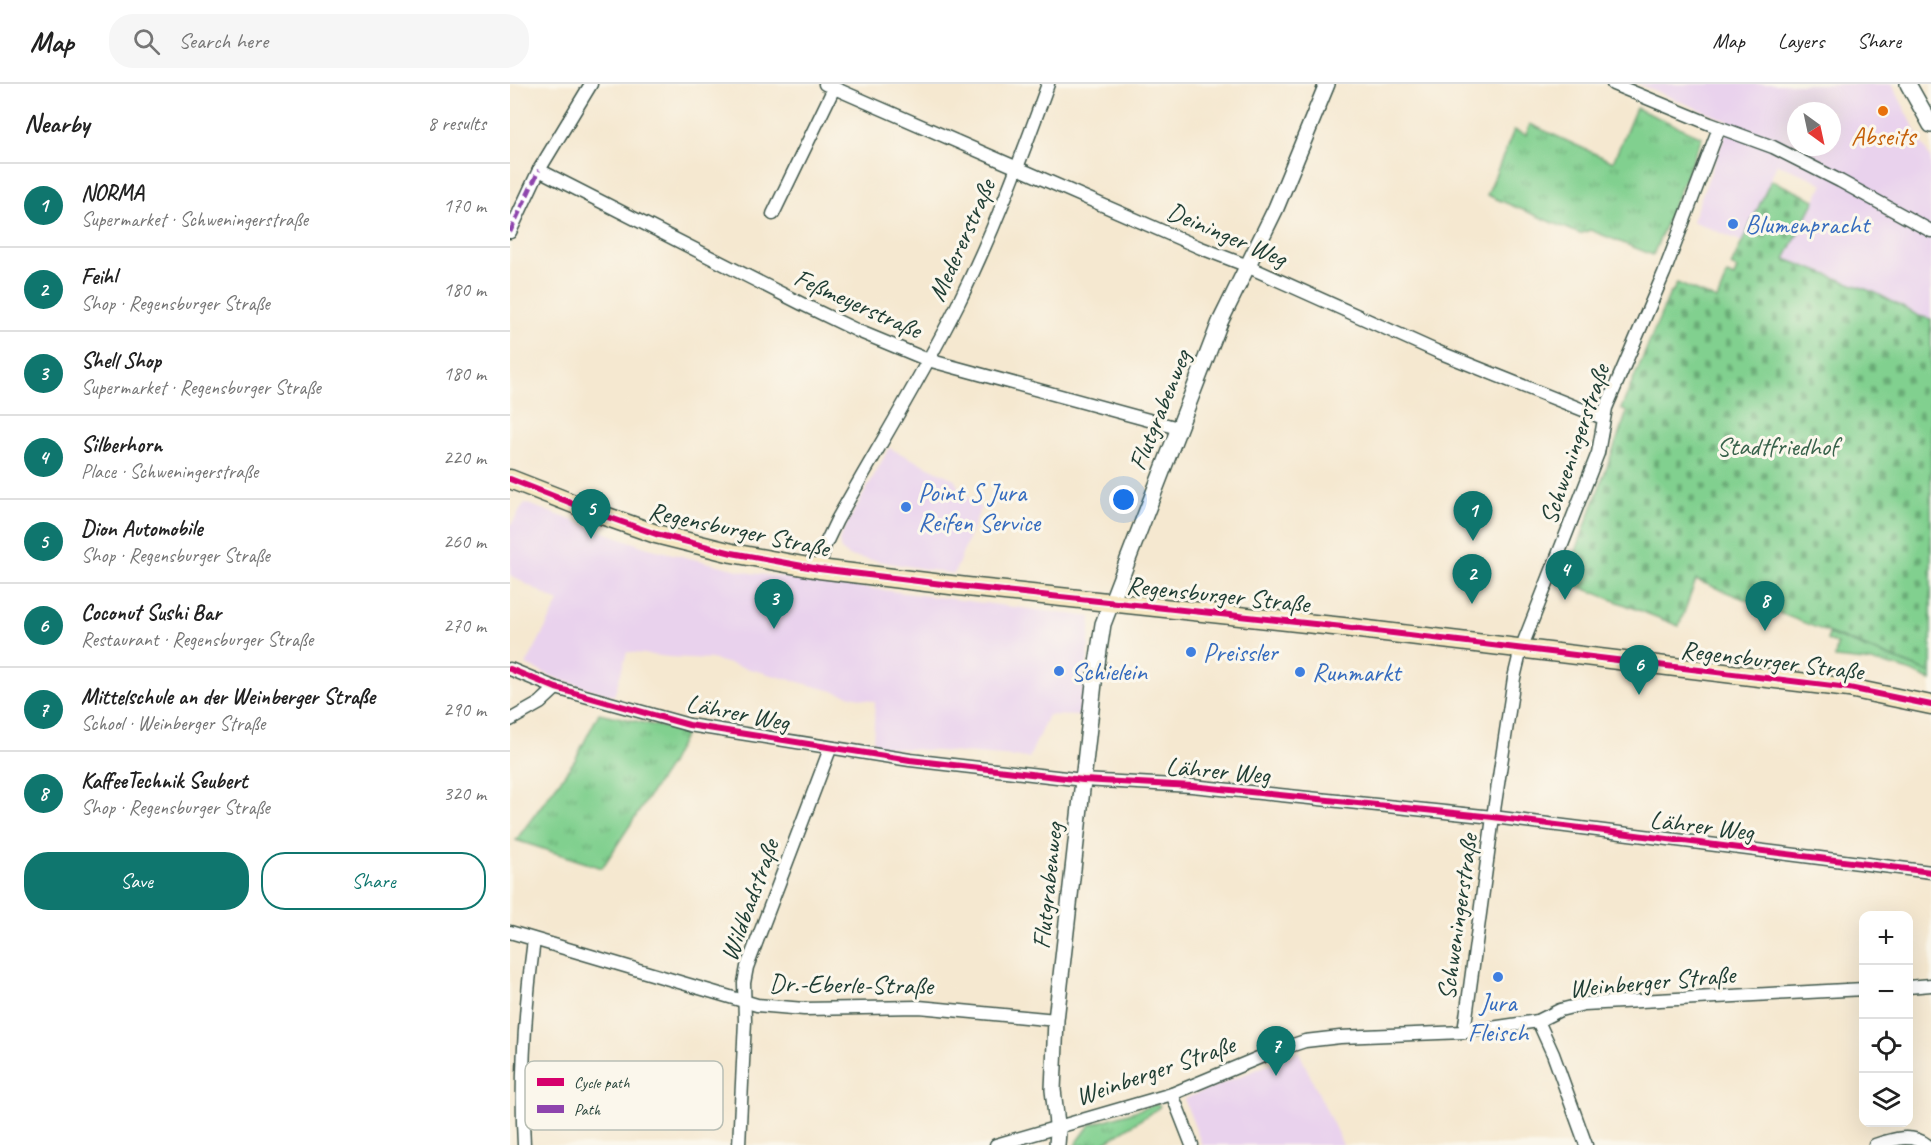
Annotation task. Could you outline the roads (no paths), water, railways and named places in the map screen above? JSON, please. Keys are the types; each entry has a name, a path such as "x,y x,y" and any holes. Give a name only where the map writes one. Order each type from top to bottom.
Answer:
{"main road":[{"name":"Regensburger Straße","path":"510,479 656,534 732,553 819,569 1849,688 1931,705"}],"street":[{"path":"510,232 539,170 591,84"},
{"name":"Medererstraße","path":"819,569 823,551 837,520 958,304 1018,168 1048,84"},
{"name":"Flutgrabenweg","path":"1057,1145 1053,1090 1056,1020 1103,624 1220,322 1276,208 1327,84"},
{"path":"1613,84 1719,128 1745,136 1798,160 1931,231"},
{"path":"1908,84 1931,125"},
{"name":"Deininger Weg","path":"773,214 829,85 1436,351 1603,418"},
{"name":"Schweningerstraße","path":"1464,1032 1493,818 1514,678 1521,649 1598,453 1603,418 1613,391 1664,273 1719,128"},
{"name":"Feßmeyerstraße","path":"539,170 802,304 928,360 1178,428"},
{"name":"Lährer Weg","path":"510,669 556,688 689,725 830,749 1083,780 1192,786 1493,818 1931,872"},
{"path":"510,720 540,703 556,688"},
{"name":"Wildbadstraße","path":"739,1145 745,1021 744,983 747,967 830,749"},
{"name":"Dr.-Eberle-Straße","path":"510,932 744,1002 804,1009 928,1007 1056,1020"},
{"path":"524,1145 527,995 534,940"},
{"path":"1913,987 1931,985"},
{"name":"Weinberger Straße","path":"996,1145 1172,1094 1275,1051 1305,1041 1340,1037 1464,1032 1538,1021 1560,1010 1584,1004 1859,989"},
{"path":"1538,1021 1553,1054 1586,1145"},
{"path":"1172,1094 1192,1145"},
{"path":"1875,1145 1906,1137 1920,1140 1927,1145"}],"place":[{"name":"Abseits","path":"1883,111"},
{"name":"Blumenpracht","path":"1733,224"},
{"name":"Point S Jura Reifen Service","path":"906,507"},
{"name":"Dion Automobile","path":"591,539"},
{"name":"NORMA","path":"1473,541"},
{"name":"Silberhorn","path":"1565,600"},
{"name":"Feihl","path":"1472,604"},
{"name":"Shell Shop","path":"774,629"},
{"name":"KaffeeTechnik Seubert","path":"1765,631"},
{"name":"Preissler","path":"1191,652"},
{"name":"Schielein","path":"1059,671"},
{"name":"Runmarkt","path":"1300,672"},
{"name":"Coconut Sushi Bar","path":"1639,695"},
{"name":"Jura Fleisch","path":"1498,977"},
{"name":"Mittelschule an der Weinberger Straße","path":"1276,1076"}],"park label":[{"name":"Stadtfriedhof","path":"1777,446"}]}
